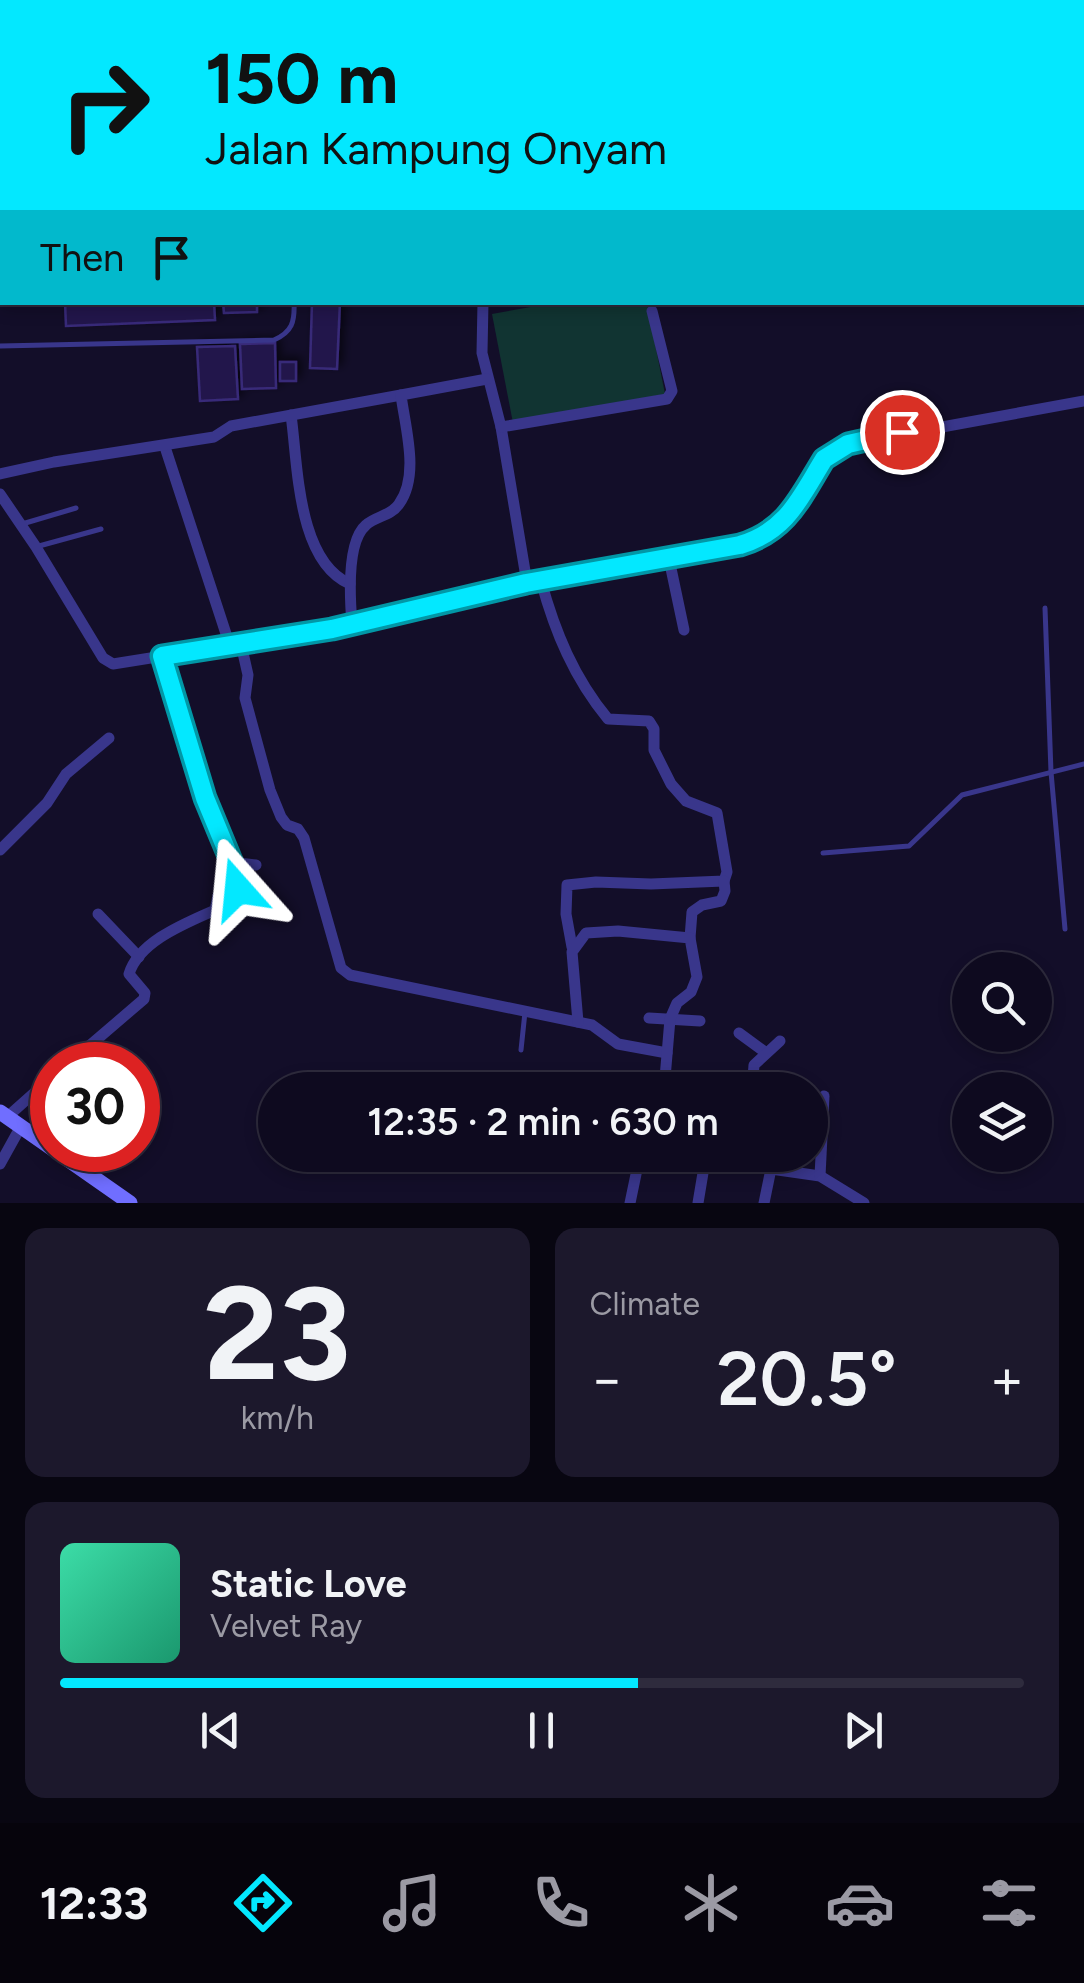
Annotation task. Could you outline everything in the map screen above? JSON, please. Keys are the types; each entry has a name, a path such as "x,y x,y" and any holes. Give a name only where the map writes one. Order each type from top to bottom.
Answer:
{"main road":[{"path":"3,1115 130,1203"}],"street":[{"path":"483,305 482,353 500,427 526,583"},
{"path":"500,427 667,399 672,391 652,311"},
{"path":"0,474 214,437 231,426 487,379"},
{"path":"352,624 350,584 356,538 364,526 395,509 404,495 410,459 401,395"},
{"path":"0,494 108,664 352,624 526,583 740,545 783,523 824,459 848,444 1084,402"},
{"path":"291,415 305,518 331,573 350,584"},
{"path":"165,446 248,675 244,698 270,790 281,817 304,838 342,968 350,976 592,1025 618,1044 667,1054"},
{"path":"669,559 684,630"},
{"path":"541,581 554,624 584,690 608,719 649,722 654,729 654,750 671,784 686,801 718,813 727,872 725,891 721,901 692,912 690,938 697,977 691,992 677,1003 670,1018 666,1072"},
{"path":"94,1042 144,1000 144,993 128,970 140,957 170,931 214,910 218,896 238,889 205,798 162,656"},
{"path":"0,850 48,803 66,774 109,738"},
{"path":"231,862 256,864"},
{"path":"578,1022 566,914 567,886 596,882 724,881"},
{"path":"98,914 140,957"},
{"path":"572,947 592,930 690,938"},
{"path":"649,1018 700,1020"},
{"path":"739,1033 765,1052"},
{"path":"753,1072 754,1064 780,1041"},
{"path":"3,1115 30,1094"},
{"path":"0,1164 20,1128"},
{"path":"630,1203 636,1172"},
{"path":"698,1203 704,1172"},
{"path":"764,1203 770,1172"},
{"path":"792,1172 820,1176 864,1203"},
{"path":"820,1172 820,1176"}],"lane":[{"path":"0,346 274,340 290,330 294,305"},
{"path":"22,524 76,508"},
{"path":"36,547 101,529"},
{"path":"1045,608 1050,772 1065,929"},
{"path":"823,852 909,846 962,796 1084,764"},
{"path":"521,1050 525,1012"}],"green space":[{"path":"542,305 647,305 665,394 513,423 492,314"}],"building":[{"path":"65,305 214,305 215,320 66,326"},
{"path":"223,305 257,305 257,312 224,313"},
{"path":"312,305 340,305 337,369 310,368"},
{"path":"275,343 276,388 242,389 240,344"},
{"path":"235,346 238,399 200,401 197,347"},
{"path":"280,362 296,362 296,381 280,381"}],"route":[{"path":"238,889 234,868 205,798 162,656 332,629 526,583 758,540 783,523 833,450 902,432"}]}
